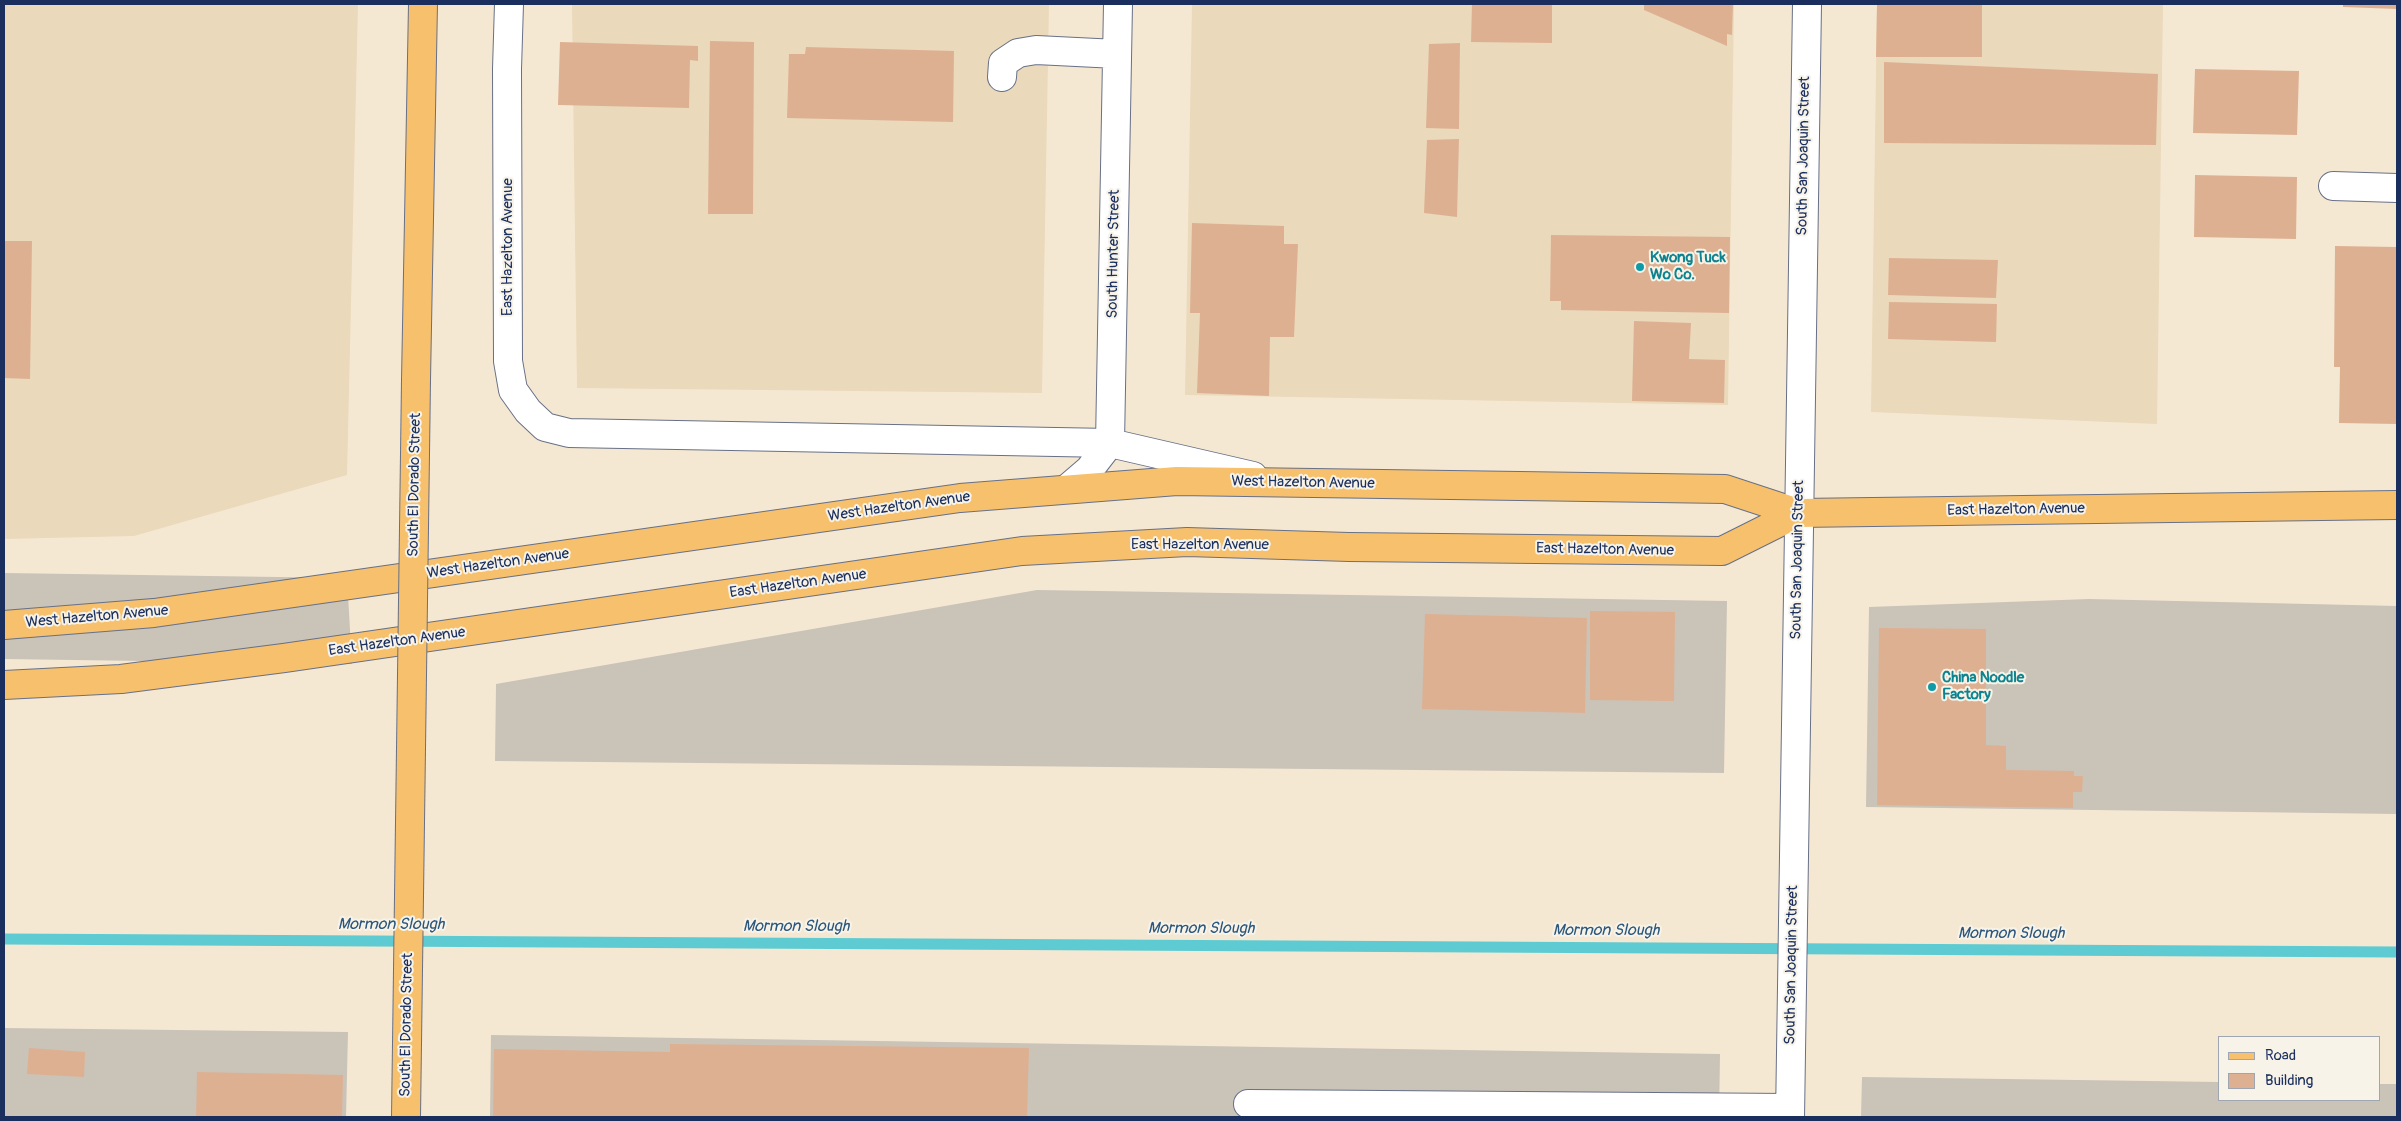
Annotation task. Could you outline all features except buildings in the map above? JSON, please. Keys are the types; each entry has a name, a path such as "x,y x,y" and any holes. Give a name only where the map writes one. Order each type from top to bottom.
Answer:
{"main road":[{"name":"South El Dorado Street","path":"406,1117 423,4"},
{"name":"West Hazelton Avenue","path":"4,625 154,613 950,499 1068,488 1177,481 1725,489 1798,513"},
{"name":"East Hazelton Avenue","path":"4,685 121,679 284,658 1022,551 1187,542 1349,547 1722,552 1798,513 2397,505"}],"street":[{"name":"East Hazelton Avenue","path":"509,4 507,69 508,361 514,390 528,411 545,427 569,433 1110,443 1281,482"},
{"name":"South Hunter Street","path":"1110,443 1118,4"},
{"name":"South San Joaquin Street","path":"1790,1113 1807,4"},
{"path":"1002,77 1003,64 1018,53 1036,50 1117,54"},
{"path":"2333,186 2397,188"},
{"path":"1068,488 1089,470 1110,443"},
{"path":"1248,1104 1790,1113"}],"shaded area":[{"path":"4,4 358,4 347,475 134,536 4,539"},
{"path":"572,4 1049,4 1042,393 577,388"},
{"path":"1192,4 1734,4 1728,405 1185,395"},
{"path":"1877,4 2163,4 2157,424 1871,412"},
{"path":"4,573 347,578 352,664 4,659"},
{"path":"1037,590 1727,601 1724,773 495,761 496,684"},
{"path":"2089,599 2397,606 2397,814 1866,807 1869,607"},
{"path":"4,1028 348,1032 346,1117 4,1117"},
{"path":"491,1035 1720,1054 1719,1117 490,1117"},
{"path":"1862,1077 2218,1082 2218,1101 2381,1101 2381,1084 2397,1084 2397,1117 1861,1117"}],"waterway":[{"name":"Mormon Slough","path":"4,939 2397,952"}],"place":[{"name":"Kwong Tuck Wo Co.","path":"1640,267"},
{"name":"China Noodle Factory","path":"1932,687"}]}
